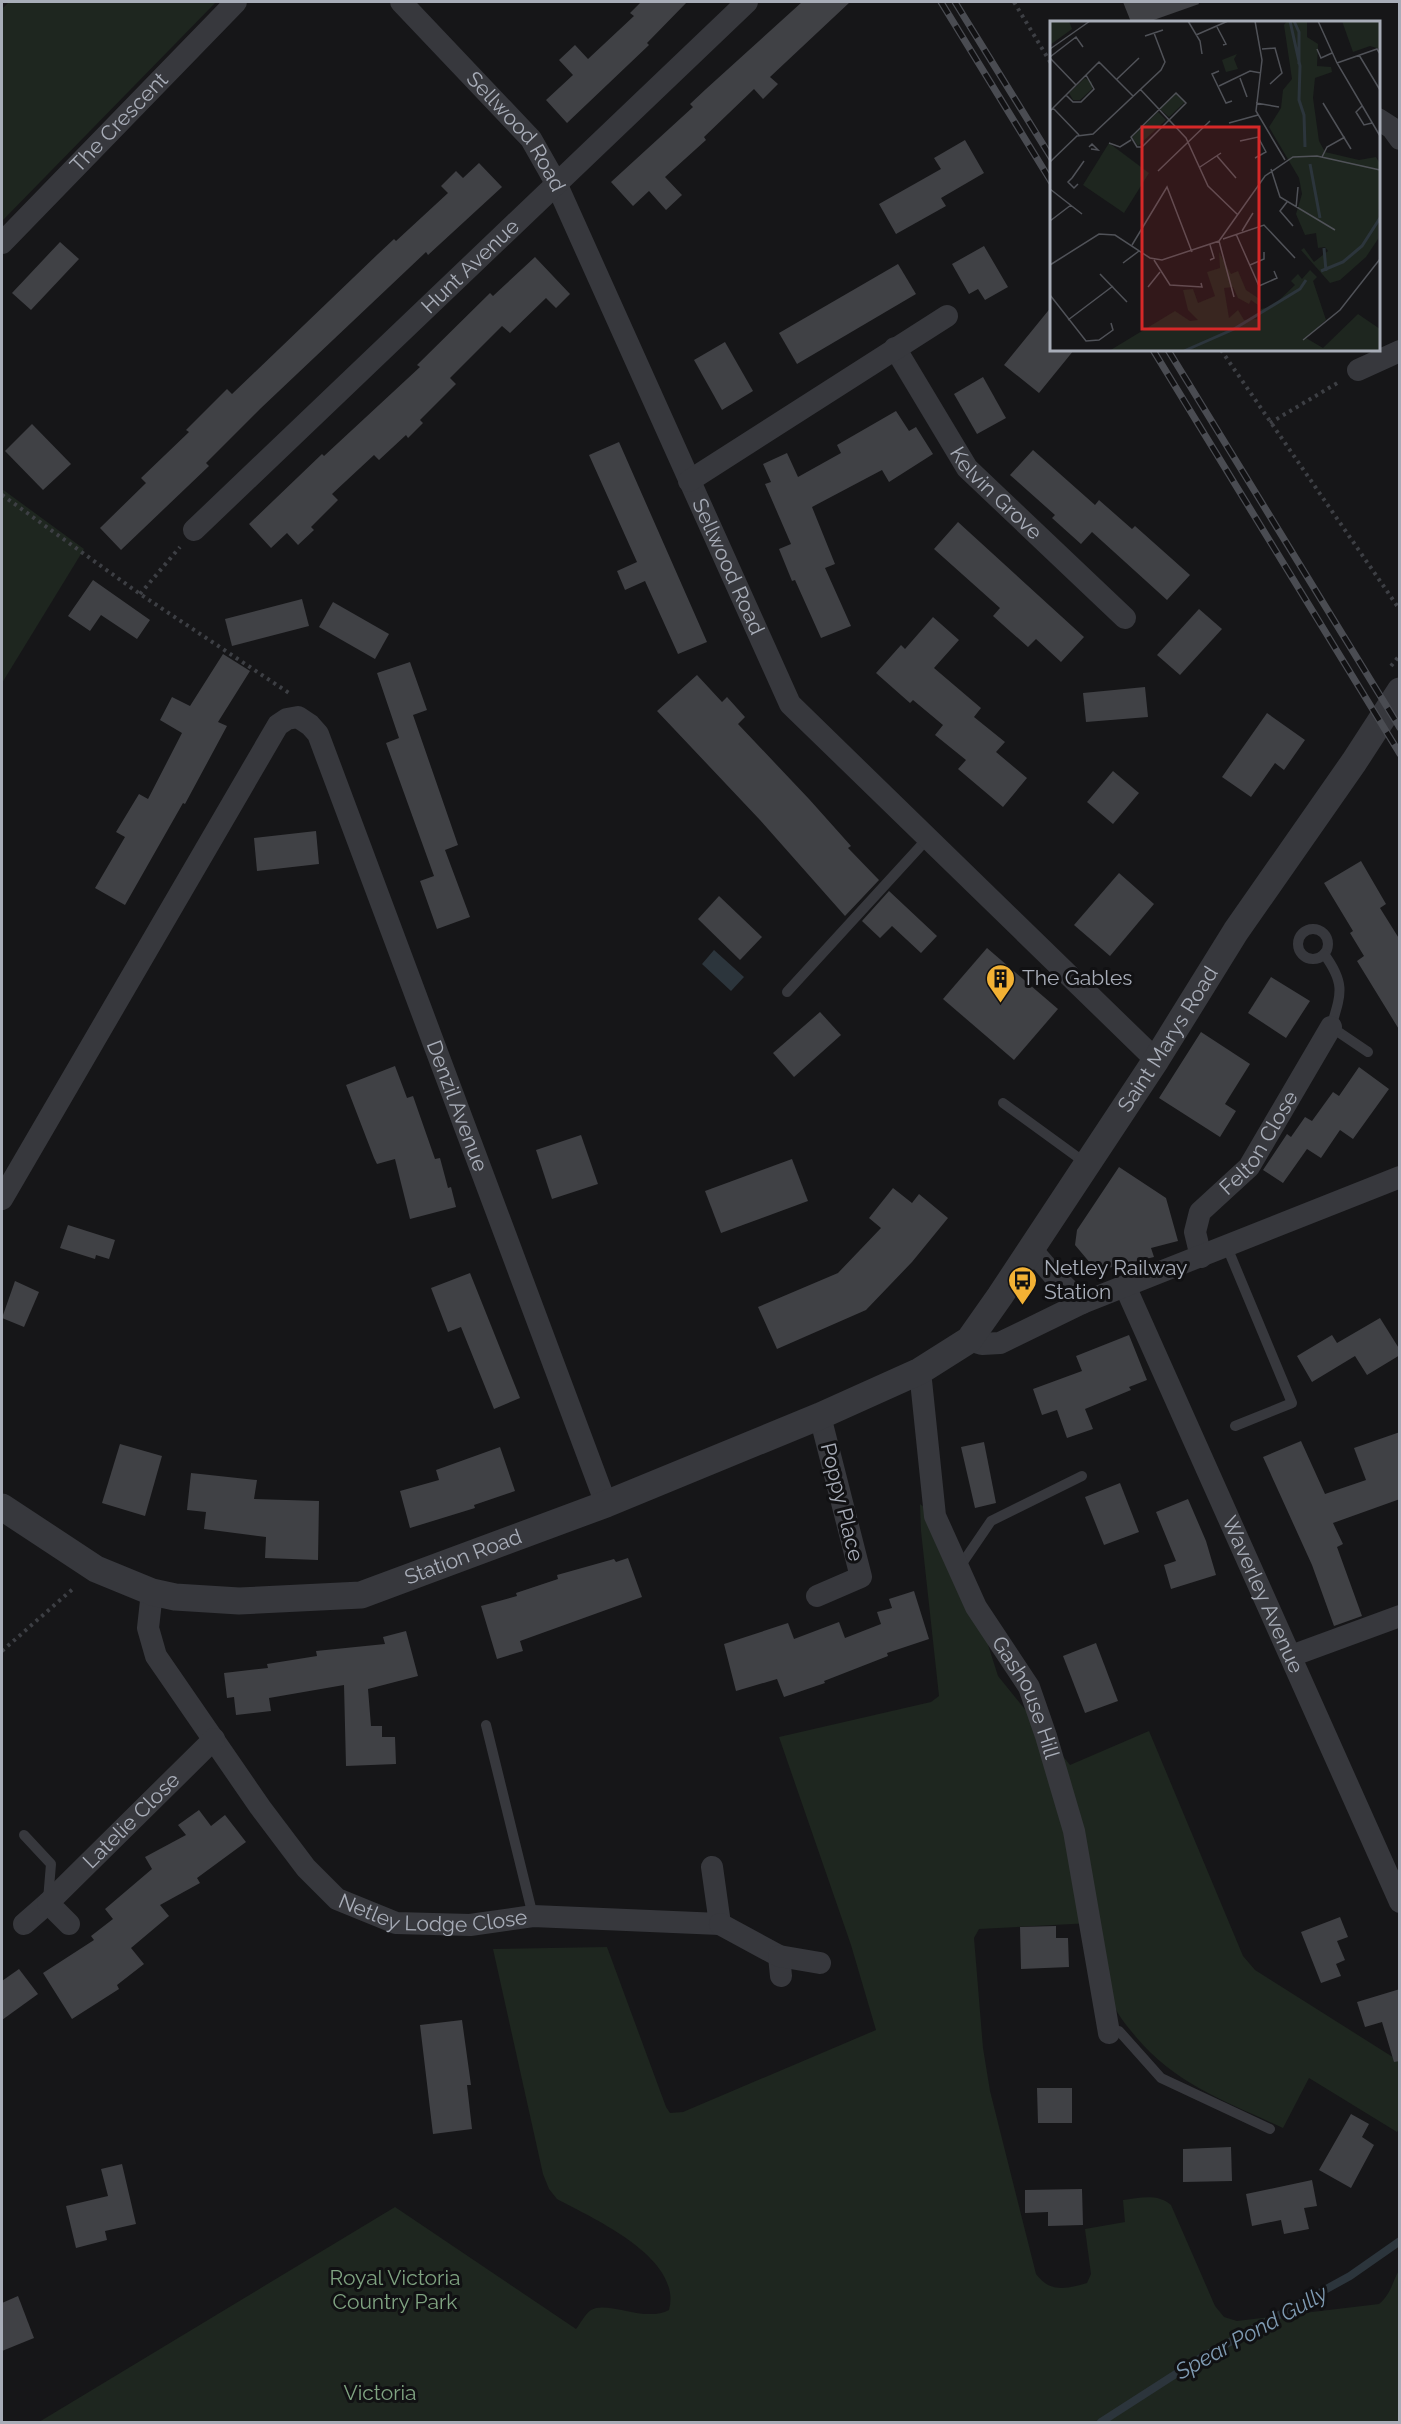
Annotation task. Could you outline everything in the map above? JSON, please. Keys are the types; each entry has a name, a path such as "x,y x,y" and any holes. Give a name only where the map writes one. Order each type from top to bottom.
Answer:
{"street":[{"name":"The Crescent","path":"2,243 236,2"},
{"name":"Sellwood Road","path":"401,2 531,139 556,183 790,704 1156,1059"},
{"name":"Hunt Avenue","path":"194,530 747,2"},
{"path":"1380,120 1392,128 1400,139"},
{"path":"689,481 947,316"},
{"name":"Kelvin Grove","path":"895,348 967,468 1125,618"},
{"path":"1358,370 1400,351"},
{"name":"Saint Marys Road","path":"920,1371 969,1340 1088,1164 1236,931 1354,762 1400,691"},
{"path":"2,1199 278,726 298,708"},
{"name":"Denzil Avenue","path":"298,708 318,734 606,1504"},
{"name":"Felton Close","path":"1201,1257 1195,1232 1200,1212 1249,1167 1331,1027"},
{"path":"969,1340 982,1344 1000,1343 1082,1303 1400,1178"},
{"path":"1031,1249 1082,1303"},
{"name":"Waverley Avenue","path":"1125,1286 1399,1902"},
{"name":"Station Road","path":"2,1507 96,1569 152,1592 175,1598 238,1601 361,1595 606,1504 820,1416 920,1371"},
{"name":"Gashouse Hill","path":"920,1371 935,1516 976,1607 1029,1687 1046,1736 1074,1831 1109,2033"},
{"name":"Poppy Place","path":"817,1596 861,1577 820,1416"},
{"name":"Netley Lodge Close","path":"152,1592 148,1628 156,1656 260,1807 306,1868 337,1899 396,1923 470,1925 533,1917 720,1924 780,1966 820,1963"},
{"path":"1291,1656 1400,1616"},
{"name":"Latelie Close","path":"24,1924 214,1738"},
{"path":"712,1867 720,1924"},
{"path":"48,1903 69,1924"}],"lane":[{"path":"787,992 928,838"},
{"path":"1324,954 1341,983 1339,1002 1331,1027 1368,1052"},
{"path":"1004,1102 1088,1164"},
{"path":"1227,1247 1292,1403 1235,1426"},
{"path":"958,1568 991,1521 1082,1476"},
{"path":"486,1725 533,1917"},
{"path":"24,1835 51,1864 48,1903"},
{"path":"1109,2033 1119,2031 1161,2078 1270,2129"}],"path":[{"path":"1014,2 1050,62"},
{"path":"1222,351 1400,610"},
{"path":"1270,423 1358,370"},
{"path":"2,495 298,708"},
{"path":"140,594 194,530"},
{"path":"2,1651 96,1569"}],"green space":[{"path":"9,2 216,2 2,221 2,9"},
{"path":"2,489 84,549 2,683"},
{"path":"920,1504 935,1516 976,1607 998,1676 1070,1765 1149,1731 1243,1956 1255,1970 1399,2061 1400,2127 1397,2132 1309,2078 1283,2128 1204,2091 1186,2080 1168,2068 1136,2037 1120,2016 1109,1993 1091,1923 979,1929 974,1938 983,2048 990,2091 1036,2274 1053,2287 1072,2287 1087,2283 1091,2274 1085,2229 1125,2222 1123,2200 1148,2197 1166,2201 1171,2205 1215,2306 1224,2317 1237,2321 1379,2304 1389,2292 1399,2270 1399,2422 39,2422 395,2207 576,2329 591,2310 598,2308 649,2314 669,2310 670,2291 663,2274 649,2257 612,2229 557,2199 549,2189 543,2174 493,1949 607,1947 670,2113 683,2112 876,2030 851,1945 779,1737 931,1702 939,1696"}],"shaded area":[{"path":"714,950 744,977 731,991 702,964"}],"building":[{"path":"641,2 687,2 647,43 649,45 567,123 546,100 573,75 559,60 575,45 588,59 634,16 630,13"},
{"path":"802,2 850,2 770,77 778,84 763,99 754,89 704,137 706,140 665,177 682,195 666,210 649,191 633,206 611,182 693,107 690,104"},
{"path":"1123,2 1198,2 1199,4 1151,21 1131,21"},
{"path":"965,140 984,173 941,198 946,206 896,234 879,204 941,169 934,158"},
{"path":"479,163 502,187 428,255 426,252 260,409 206,463 209,466 121,550 100,528 146,483 141,478 189,432 186,430 227,389 232,394 394,239 396,241 448,193 441,186 456,171 463,178"},
{"path":"60,242 79,259 31,310 12,293"},
{"path":"984,246 1008,287 985,300 978,289 969,294 952,264"},
{"path":"535,257 570,294 556,308 546,298 510,333 502,326 450,378 456,384 420,420 423,423 408,438 406,435 379,460 374,455 332,494 338,500 311,527 314,530 298,545 287,533 271,548 249,524 322,454 324,456 420,367 417,365 490,293 493,296"},
{"path":"898,264 916,294 797,364 779,333"},
{"path":"1050,308 1050,351 1073,351 1039,393 1004,365"},
{"path":"725,342 753,391 722,410 694,360"},
{"path":"983,377 1006,418 977,434 954,394"},
{"path":"896,411 909,431 916,427 933,454 889,482 882,470 812,507 835,564 825,568 851,626 821,638 795,580 792,581 779,549 791,544 765,484 771,482 763,464 787,453 798,477 841,453 837,445"},
{"path":"32,424 71,464 43,490 5,451"},
{"path":"619,442 707,642 678,654 645,581 625,590 617,571 637,562 589,455"},
{"path":"1033,450 1095,505 1099,500 1132,529 1135,526 1190,575 1167,600 1092,532 1081,544 1052,518 1055,515 1010,475"},
{"path":"958,522 1084,637 1061,662 1036,639 1028,647 993,616 1000,608 934,549"},
{"path":"93,580 150,620 137,639 101,615 90,631 68,616"},
{"path":"302,599 309,626 232,646 225,619"},
{"path":"333,602 389,634 375,659 319,627"},
{"path":"1199,609 1222,629 1180,675 1157,655"},
{"path":"933,617 959,640 934,668 981,708 974,717 1005,742 996,752 1027,778 1003,807 958,769 966,760 935,735 943,725 913,700 910,703 876,673 901,645 905,649"},
{"path":"223,654 250,671 218,722 227,726 185,804 183,803 125,905 95,888 125,837 116,832 139,794 148,799 182,733 160,720 172,697 190,706"},
{"path":"410,662 427,710 413,715 458,845 445,850 470,917 437,929 420,881 434,876 386,743 399,738 377,673"},
{"path":"697,675 722,702 727,697 745,717 738,724 809,799 851,846 848,848 879,880 845,916 760,820 657,711"},
{"path":"1145,687 1148,717 1086,722 1083,693"},
{"path":"1267,713 1305,740 1284,770 1275,763 1251,797 1222,777"},
{"path":"1113,771 1139,793 1113,824 1087,802"},
{"path":"316,831 319,864 257,871 254,838"},
{"path":"1361,861 1386,904 1380,908 1400,940 1400,1031 1357,961 1364,956 1350,933 1353,931 1324,883"},
{"path":"1119,873 1154,904 1110,956 1074,925"},
{"path":"889,891 937,936 921,953 892,926 880,938 862,921"},
{"path":"719,896 762,937 740,960 698,919"},
{"name":"The Gables","path":"987,948 1058,1009 1014,1060 943,999"},
{"path":"1271,977 1310,1001 1286,1038 1248,1013"},
{"path":"820,1012 841,1035 794,1077 773,1053"},
{"path":"1201,1032 1250,1064 1225,1104 1236,1111 1220,1137 1159,1098"},
{"path":"395,1066 407,1098 413,1096 435,1159 440,1158 456,1207 410,1219 395,1159 377,1164 346,1085"},
{"path":"1359,1067 1389,1089 1353,1139 1340,1130 1321,1158 1307,1149 1283,1183 1263,1170 1287,1134 1291,1137 1305,1117 1312,1121 1333,1092 1339,1096"},
{"path":"581,1135 598,1184 552,1199 536,1150"},
{"path":"792,1159 808,1201 721,1233 705,1191"},
{"path":"1119,1167 1166,1198 1178,1241 1151,1248 1154,1257 1104,1269 1091,1264 1075,1245 1077,1230"},
{"path":"893,1188 912,1203 919,1194 948,1218 912,1262 866,1310 777,1349 758,1307 838,1273 881,1228 869,1218"},
{"path":"68,1225 115,1240 109,1259 96,1255 95,1259 60,1248"},
{"path":"470,1273 520,1398 494,1409 461,1327 448,1332 431,1288"},
{"path":"15,1281 39,1292 24,1327 2,1318"},
{"path":"1380,1318 1400,1350 1400,1355 1367,1375 1355,1356 1312,1382 1297,1356 1332,1335 1337,1343"},
{"path":"1129,1335 1147,1380 1129,1387 1131,1390 1085,1409 1093,1429 1067,1438 1057,1410 1042,1415 1033,1389 1082,1371 1076,1356"},
{"path":"1400,1432 1400,1499 1333,1523 1343,1544 1337,1547 1362,1616 1334,1626 1312,1565 1263,1457 1301,1441 1325,1494 1366,1480 1354,1448"},
{"path":"984,1442 996,1503 975,1508 961,1447"},
{"path":"120,1444 162,1456 145,1516 102,1503"},
{"path":"500,1447 515,1491 474,1505 475,1508 410,1528 400,1491 439,1480 436,1470"},
{"path":"191,1473 257,1480 254,1499 319,1501 318,1560 265,1558 266,1537 204,1529 206,1512 187,1510"},
{"path":"1120,1483 1139,1532 1104,1545 1085,1497"},
{"path":"1188,1499 1206,1541 1216,1575 1171,1589 1164,1565 1176,1561 1156,1512"},
{"path":"628,1558 642,1597 520,1641 523,1651 497,1659 481,1606 517,1596 516,1593 558,1579 557,1575 614,1559 616,1562"},
{"path":"914,1591 929,1639 887,1653 888,1656 824,1681 825,1683 784,1697 777,1679 736,1691 724,1644 788,1623 794,1639 839,1622 845,1638 881,1624 877,1612 892,1608 889,1599"},
{"path":"406,1631 418,1676 368,1689 371,1726 382,1726 382,1737 395,1737 396,1764 346,1766 344,1685 269,1698 271,1711 236,1715 234,1697 227,1698 224,1673 268,1668 267,1664 317,1656 316,1651 385,1644 383,1637"},
{"path":"1096,1643 1118,1701 1085,1713 1063,1656"},
{"path":"199,1810 211,1826 225,1815 246,1842 197,1878 200,1883 160,1905 169,1916 131,1948 144,1964 117,1985 119,1989 72,2019 43,1973 94,1940 91,1936 113,1919 105,1909 152,1869 145,1857 186,1835 178,1825"},
{"path":"1340,1917 1348,1937 1337,1941 1345,1960 1336,1964 1341,1976 1321,1983 1301,1932"},
{"path":"1056,1926 1056,1938 1068,1938 1069,1967 1021,1969 1020,1927"},
{"path":"19,1969 38,1994 2,2020 2,1981"},
{"path":"1400,1989 1400,2061 1394,2062 1382,2022 1365,2027 1357,2002"},
{"path":"462,2020 471,2085 467,2085 472,2129 433,2134 420,2025"},
{"path":"1037,2088 1072,2088 1072,2123 1038,2123"},
{"path":"1351,2114 1369,2124 1362,2137 1374,2145 1351,2188 1319,2170"},
{"path":"1231,2147 1232,2181 1183,2182 1183,2149"},
{"path":"122,2164 136,2224 105,2231 107,2240 76,2248 66,2206 108,2196 101,2169"},
{"path":"1312,2180 1317,2206 1304,2208 1309,2229 1284,2234 1281,2220 1252,2226 1246,2194"},
{"path":"1082,2189 1083,2225 1048,2226 1048,2212 1025,2213 1025,2190"},
{"path":"18,2296 34,2338 2,2351 2,2303"}],"waterway":[{"name":"Spear Pond Gully","path":"1101,2422 1199,2359 1350,2276 1400,2241"}],"railway":[{"path":"941,2 1050,180"},
{"path":"955,2 1050,156"},
{"path":"1154,351 1400,754"},
{"path":"1169,351 1400,728"}],"place":[{"name":"The Gables","path":"1001,1004"},
{"name":"Netley Railway Station","path":"1023,1306"}],"park label":[{"name":"Royal Victoria Country Park","path":"395,2290"},
{"name":"Victoria","path":"380,2393"}]}
